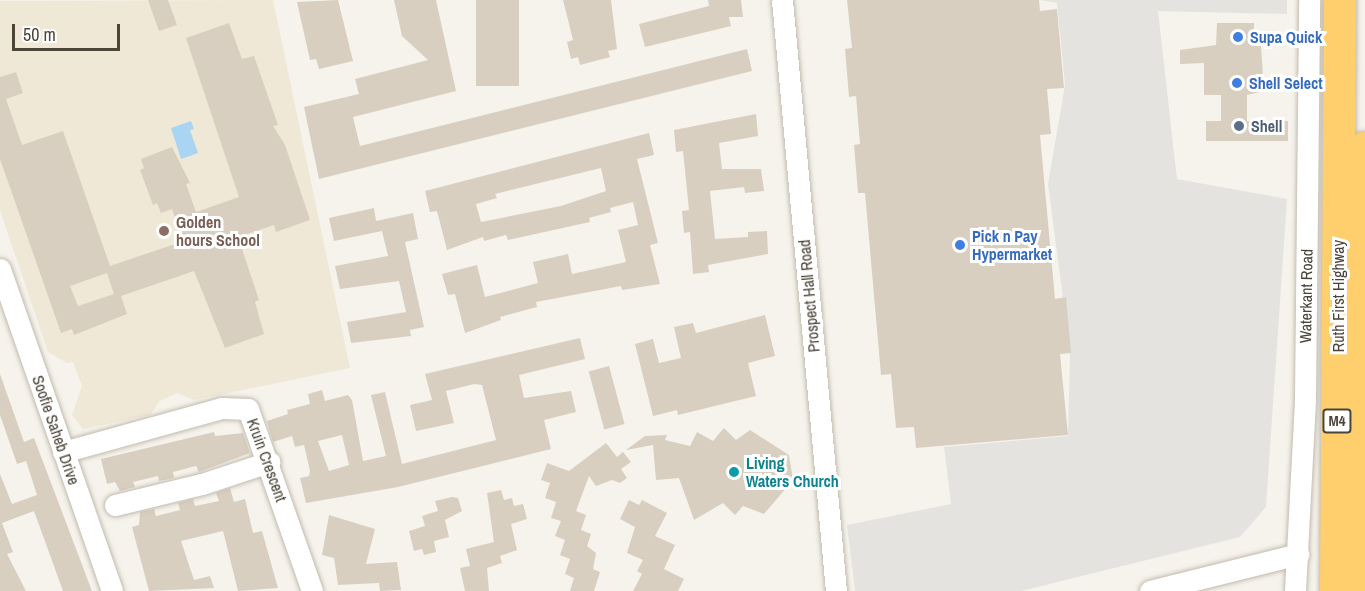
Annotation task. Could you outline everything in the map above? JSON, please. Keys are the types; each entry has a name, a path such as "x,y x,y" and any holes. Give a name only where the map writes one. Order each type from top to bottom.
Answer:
{"highway":[{"name":"Ruth First Highway","path":"1340,0 1343,591"},
{"name":"Ruth First Highway","path":"1343,591 1365,196 1365,148"},
{"path":"1365,196 1365,201"}],"street":[{"name":"Prospect Hall Road","path":"782,0 836,591"},
{"name":"Waterkant Road","path":"1295,591 1305,399 1309,0"},
{"name":"Soofie Saheb Drive","path":"0,269 112,591"},
{"name":"Kruin Crescent","path":"63,452 232,406 248,409 269,462 312,591"},
{"path":"116,505 201,484 269,462"},
{"path":"1150,591 1298,555"}],"shaded area":[{"name":"Golden hours School","path":"273,0 350,368 194,400 177,393 160,401 150,415 83,429 72,415 82,386 73,362 67,363 48,352 0,210 0,1"},
{"path":"1040,0 1287,0 1287,14 1158,11 1177,179 1287,199 1266,507 1240,537 1021,591 855,591 847,525 951,504 944,447 1068,436 1070,351 1048,184 1065,85 1057,3"}],"water":[{"path":"191,121 194,129 190,130 198,153 181,159 171,128"}],"building":[{"path":"148,0 168,0 177,25 159,31"},
{"path":"338,0 353,61 319,69 316,59 310,60 297,2"},
{"path":"394,0 436,0 456,91 353,117 360,146 747,49 752,71 319,179 304,107 359,94 355,79 428,60 402,36"},
{"path":"476,0 519,0 519,86 476,86"},
{"path":"563,0 611,0 617,49 608,51 610,57 580,65 578,57 571,59 567,42 573,40"},
{"path":"708,0 741,0 743,17 729,17 731,26 645,47 639,24 709,6"},
{"name":"Pick n Pay Hypermarket","path":"847,0 1039,0 1040,11 1057,9 1064,88 1047,89 1051,134 1040,135 1055,299 1066,297 1071,353 1060,354 1068,435 916,448 914,427 896,428 891,374 881,375 865,193 858,193 854,145 860,144 856,96 849,97 845,49 852,48"},
{"path":"229,23 242,59 254,56 278,125 273,126 285,145 310,220 276,232 274,225 238,237 259,300 255,302 264,334 225,348 194,271 121,296 127,314 74,335 72,329 61,333 0,159 0,77 16,72 23,93 6,99 22,145 63,131 110,266 184,241 172,209 161,213 157,203 153,205 140,170 144,168 141,159 172,147 190,183 186,184 196,212 239,197 186,38","holes":["107,273 114,294 78,306 70,286"]},
{"path":"1217,23 1254,23 1254,46 1261,46 1264,91 1247,95 1247,121 1288,121 1288,141 1206,141 1206,121 1221,121 1221,95 1204,95 1204,63 1180,64 1180,50 1216,45"},
{"path":"756,114 758,136 719,143 722,169 761,169 764,191 745,193 744,187 710,191 715,239 748,237 748,232 767,231 768,254 708,265 709,272 693,274 690,232 684,233 682,211 689,210 683,151 676,152 674,130"},
{"path":"649,133 654,155 637,159 658,243 650,245 660,284 622,290 621,286 536,302 537,307 500,317 501,320 465,333 455,294 448,295 442,274 477,265 485,297 538,283 533,262 568,254 572,274 626,262 618,230 638,225 633,202 610,208 611,212 589,218 590,222 508,240 506,235 484,241 483,237 447,250 437,211 430,212 425,191","holes":["601,168 606,191 561,206 481,222 476,204 497,198 495,194"]},
{"path":"374,208 376,221 413,213 418,239 405,242 424,327 410,330 411,336 351,343 347,322 406,312 399,281 340,289 335,266 388,256 382,231 334,241 329,218"},
{"path":"765,315 775,356 748,363 756,396 678,415 677,410 653,416 635,344 653,339 659,363 681,358 674,327 693,323 696,333"},
{"path":"580,338 585,359 519,375 524,398 571,391 576,412 544,420 551,449 398,487 306,503 300,478 309,476 310,471 304,445 295,447 292,436 273,442 267,421 288,414 287,410 310,404 308,394 322,390 325,401 348,395 352,400 363,461 386,456 371,395 385,392 402,464 496,440 482,385 474,384 446,391 454,423 416,431 410,405 432,400 425,374","holes":["342,435 349,465 329,471 318,441"]},
{"path":"609,366 625,424 604,429 589,371"},
{"path":"0,374 24,442 34,438 92,591 63,591 34,511 2,523 13,552 7,554 26,591 0,591 0,474 12,504 37,495 26,461 17,464 0,415"},
{"name":"Living Waters Church","path":"724,428 736,440 750,430 789,455 793,480 764,514 743,506 735,515 723,503 694,520 679,478 656,480 653,445 626,450 645,436 667,435 665,440 690,446 697,432 713,441"},
{"path":"214,432 215,436 243,433 250,453 199,472 196,466 173,472 174,478 159,481 158,476 133,482 135,487 120,491 115,482 107,484 101,459"},
{"path":"606,443 617,457 623,452 631,462 621,469 627,478 620,483 612,480 596,486 589,476 576,511 586,515 581,530 591,534 587,546 596,553 593,569 600,572 594,591 570,591 574,578 565,574 570,559 560,555 565,540 555,536 561,521 551,518 556,502 545,498 550,483 541,480 547,463 569,471"},
{"path":"230,488 234,502 245,499 253,533 262,531 278,588 238,591 223,531 181,541 194,580 210,576 214,588 149,591 132,527 139,525 140,512 154,509 156,516 180,510 178,503 193,499 195,506 219,501 216,493"},
{"path":"501,490 504,500 512,498 514,506 523,504 527,519 511,524 517,550 500,556 502,563 487,568 489,591 465,591 460,568 470,566 466,549 494,542 487,493"},
{"path":"458,498 462,511 445,520 449,537 434,541 436,552 424,555 422,549 414,551 409,531 425,526 422,516 438,511 435,501"},
{"path":"629,500 639,505 642,500 667,513 655,536 675,545 664,569 684,579 678,591 633,591 642,574 637,571 643,560 627,553 635,527 620,519"},
{"path":"329,515 375,529 366,564 397,562 401,590 380,591 379,583 338,585 334,558 322,555"}],"place":[{"name":"Supa Quick","path":"1238,37"},
{"name":"Shell Select","path":"1237,83"},
{"name":"Shell","path":"1239,126"},
{"name":"Golden hours School","path":"164,231"},
{"name":"Pick n Pay Hypermarket","path":"960,245"},
{"name":"Living Waters Church","path":"734,472"}]}
